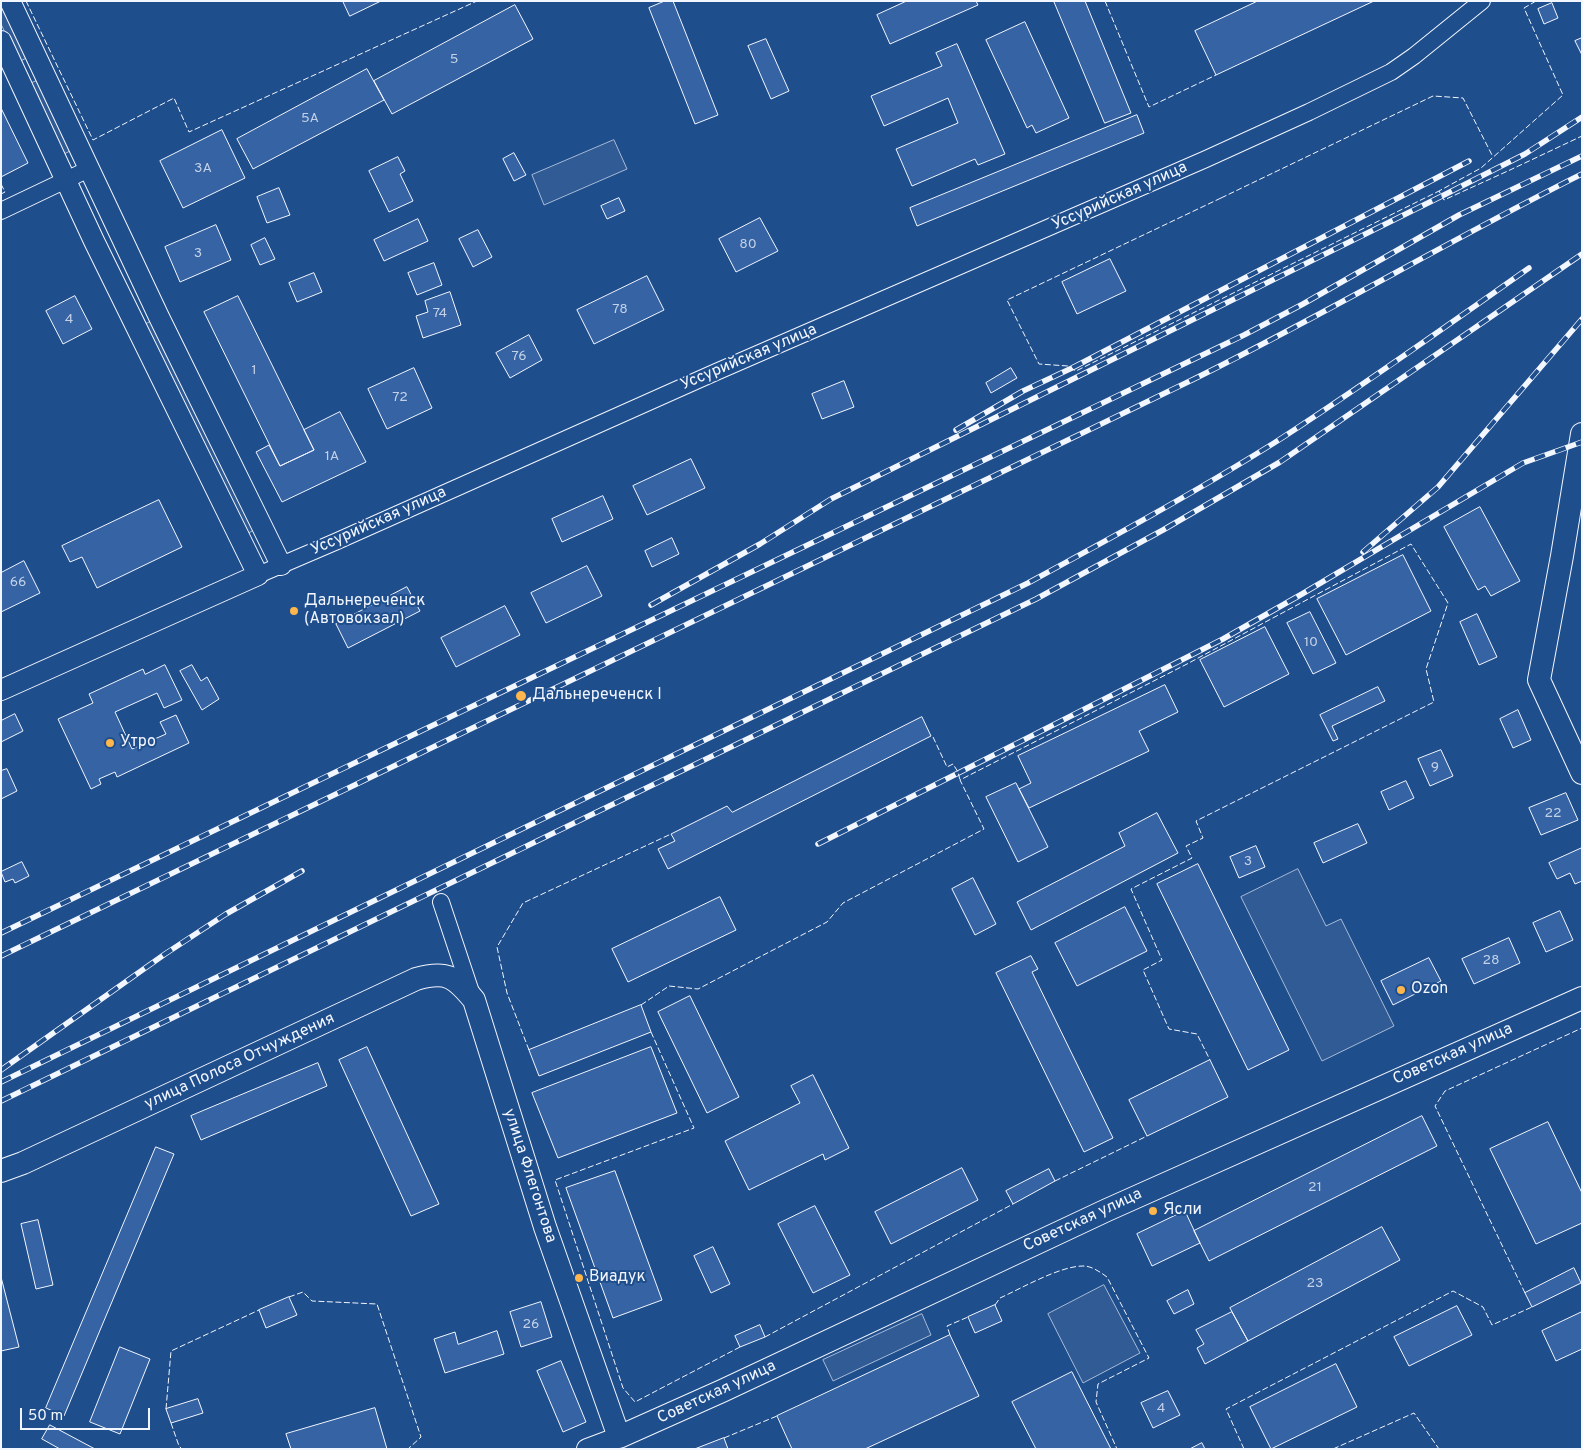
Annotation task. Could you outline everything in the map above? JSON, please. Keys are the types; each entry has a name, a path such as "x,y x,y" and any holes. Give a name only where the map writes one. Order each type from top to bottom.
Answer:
{"main road":[{"path":"1582,434 1539,680 1582,773"},
{"name":"улица Полоса Отчуждения","path":"1,1171 22,1163 416,979 429,975 442,975 452,978 459,982 474,1000"},
{"name":"Советская улица","path":"621,1443 722,1391 1116,1206 1582,998"},
{"name":"улица Флегонтова","path":"474,1000 544,1227 621,1443"}],"street":[{"path":"10,1 159,317 282,565"},
{"name":"Уссурийская улица","path":"1,690 1309,112 1391,72 1414,56 1482,1"},
{"path":"1,41 94,241 258,575"},
{"path":"1,211 89,169"},
{"name":"улица Флегонтова","path":"441,902 474,1000"},
{"name":"Советская улица","path":"587,1449 621,1443"}],"shaded area":[{"path":"1,1 28,57 19,62 1,24"},
{"path":"39,80 72,150 62,155 29,84"},
{"path":"614,140 627,169 544,205 532,175"},
{"path":"152,321 254,530 245,535 142,326"},
{"path":"1298,869 1326,926 1341,919 1394,1026 1322,1061 1241,897"},
{"path":"1104,1285 1140,1353 1083,1383 1048,1314"},
{"path":"922,1314 931,1335 833,1381 823,1360"}],"building":[{"path":"343,1 381,1 350,16"},
{"path":"665,1 673,1 718,115 695,124 649,8"},
{"path":"907,1 976,1 978,5 890,44 877,15"},
{"path":"1054,1 1085,1 1131,113 1105,123"},
{"path":"1258,1 1374,1 1216,75 1195,31"},
{"path":"1552,3 1558,18 1544,24 1538,9"},
{"path":"515,5 533,39 392,114 374,81"},
{"path":"1025,22 1069,118 1036,133 1032,125 1027,128 986,40"},
{"path":"1582,38 1582,55 1575,41"},
{"path":"766,39 789,91 771,99 748,46"},
{"path":"957,44 1005,154 978,165 975,159 912,186 896,149 958,123 948,98 884,126 871,96 942,66 936,53"},
{"path":"367,69 384,100 253,169 237,139"},
{"path":"1,108 28,163 1,177"},
{"path":"1137,115 1144,133 917,226 910,208"},
{"path":"222,130 245,178 183,208 160,161"},
{"path":"514,153 526,175 514,181 503,159"},
{"path":"398,157 405,171 400,174 413,201 389,212 369,171"},
{"path":"279,188 290,215 267,223 257,197"},
{"path":"619,198 625,211 607,219 601,206"},
{"path":"760,218 778,251 736,272 719,239"},
{"path":"418,219 428,241 384,261 374,240"},
{"path":"216,225 231,260 180,282 165,247"},
{"path":"478,230 492,257 473,267 459,239"},
{"path":"265,238 275,259 260,265 251,245"},
{"path":"1110,259 1126,291 1077,314 1062,282"},
{"path":"434,263 442,285 417,295 408,273"},
{"path":"314,273 322,292 297,302 289,283"},
{"path":"647,276 664,310 594,344 577,310"},
{"path":"450,292 461,325 423,338 416,316 428,312 425,301"},
{"path":"75,296 92,329 63,344 46,311"},
{"path":"238,296 314,450 280,466 204,312"},
{"path":"529,335 542,360 510,378 496,353"},
{"path":"414,368 432,408 387,429 368,389"},
{"path":"1011,368 1017,378 991,393 986,383"},
{"path":"844,381 854,407 822,419 812,394"},
{"path":"340,412 366,462 282,502 256,452 269,445 280,466 314,450 304,430"},
{"path":"691,459 705,488 647,515 633,486"},
{"path":"603,496 613,519 562,542 552,519"},
{"path":"159,500 182,547 97,588 82,557 70,562 62,546"},
{"path":"1480,507 1520,581 1491,596 1485,586 1478,590 1444,527"},
{"path":"672,538 679,554 652,567 645,551"},
{"path":"1403,555 1431,611 1346,655 1317,599"},
{"path":"24,561 40,593 1,612 1,573"},
{"path":"587,566 602,596 546,623 531,593"},
{"path":"407,587 420,611 348,648 336,624"},
{"path":"505,606 520,635 456,667 441,638"},
{"path":"1310,612 1336,663 1313,674 1287,623"},
{"path":"1477,614 1497,657 1479,665 1460,622"},
{"path":"1265,627 1289,674 1224,707 1200,660"},
{"path":"165,665 182,700 164,708 157,693 115,712 132,749 166,734 160,722 176,715 189,743 117,777 115,772 99,779 101,784 91,789 58,719 93,703 89,694 143,669 145,674"},
{"path":"192,665 201,681 207,677 219,699 202,710 180,671"},
{"path":"1165,685 1178,712 1139,731 1149,751 1029,808 1019,789 1031,783 1018,756"},
{"path":"1378,687 1385,701 1332,726 1338,739 1333,741 1320,715"},
{"path":"1518,710 1531,740 1513,748 1500,719"},
{"path":"15,714 23,731 1,742 1,721"},
{"path":"922,717 931,736 668,869 658,849 675,841 671,834 727,806 732,812"},
{"path":"1441,750 1453,776 1430,786 1418,759"},
{"path":"7,769 17,791 1,799 1,771"},
{"path":"1406,781 1414,798 1389,810 1381,792"},
{"path":"1016,783 1048,847 1018,862 986,797"},
{"path":"1566,793 1578,820 1541,835 1529,808"},
{"path":"1157,813 1178,853 1031,930 1017,902 1125,846 1119,833"},
{"path":"1358,824 1367,843 1323,863 1314,843"},
{"path":"1256,846 1265,867 1239,878 1230,857"},
{"path":"1582,848 1582,881 1575,884 1570,873 1557,879 1549,863"},
{"path":"22,862 29,876 15,883 13,879 5,882 1,872"},
{"path":"1198,864 1289,1050 1248,1070 1157,884"},
{"path":"973,878 996,924 975,935 952,889"},
{"path":"720,897 736,930 628,982 612,949"},
{"path":"1125,907 1147,951 1077,986 1055,943"},
{"path":"1560,911 1573,940 1546,952 1533,923"},
{"path":"1509,938 1520,963 1474,984 1462,959"},
{"path":"1031,956 1038,969 1032,972 1113,1138 1084,1152 996,973"},
{"path":"1429,958 1441,981 1393,1005 1381,981"},
{"path":"690,996 739,1097 707,1113 658,1012"},
{"path":"641,1005 651,1032 539,1076 529,1050"},
{"path":"367,1047 439,1204 411,1216 339,1060"},
{"path":"651,1047 677,1113 558,1158 532,1093"},
{"path":"1210,1060 1228,1097 1147,1136 1129,1100"},
{"path":"318,1063 327,1086 201,1140 191,1116"},
{"path":"813,1075 849,1148 825,1160 823,1154 749,1190 725,1141 800,1103 791,1086"},
{"path":"1422,1116 1437,1146 1209,1261 1194,1231"},
{"path":"1548,1122 1582,1193 1582,1223 1536,1244 1490,1149"},
{"path":"156,1147 174,1154 64,1416 46,1408"},
{"path":"962,1168 978,1200 891,1244 875,1212"},
{"path":"1049,1169 1055,1181 1013,1204 1006,1191"},
{"path":"615,1171 662,1300 613,1318 566,1188"},
{"path":"815,1206 850,1275 813,1293 778,1224"},
{"path":"1185,1211 1200,1243 1152,1266 1137,1234"},
{"path":"38,1220 53,1285 36,1289 21,1224"},
{"path":"1382,1227 1400,1260 1248,1341 1230,1308"},
{"path":"713,1247 730,1284 711,1293 694,1256"},
{"path":"1574,1268 1581,1283 1532,1307 1525,1293"},
{"path":"1,1277 19,1347 1,1351"},
{"path":"1188,1290 1194,1304 1174,1314 1167,1301"},
{"path":"289,1297 297,1315 266,1328 259,1310"},
{"path":"541,1302 552,1337 521,1347 510,1312"},
{"path":"995,1305 1002,1321 975,1333 968,1317"},
{"path":"1457,1306 1472,1335 1409,1366 1394,1337"},
{"path":"1232,1312 1248,1341 1205,1364 1197,1348 1204,1344 1196,1330"},
{"path":"1582,1312 1582,1349 1556,1361 1542,1331"},
{"path":"760,1325 765,1337 740,1347 735,1336"},
{"path":"497,1331 504,1354 445,1373 434,1339 455,1332 458,1344"},
{"path":"950,1335 979,1396 865,1449 792,1449 777,1416"},
{"path":"120,1347 150,1359 120,1434 90,1422"},
{"path":"561,1361 586,1422 563,1432 537,1371"},
{"path":"1336,1364 1357,1407 1271,1449 1250,1407"},
{"path":"1072,1372 1111,1449 1036,1449 1012,1402"},
{"path":"1168,1391 1180,1415 1153,1428 1141,1403"},
{"path":"198,1399 203,1413 171,1423 166,1409"},
{"path":"375,1408 387,1449 291,1449 286,1434"},
{"path":"50,1425 95,1449 60,1449 42,1439"},
{"path":"724,1438 728,1449 695,1449"},
{"path":"1202,1443 1205,1449 1190,1449"}],"railway":[{"path":"651,605 760,544 831,499 1525,154 1582,117"},
{"path":"1,933 1244,335 1303,304 1459,215 1582,156"},
{"path":"956,430 1023,391 1072,368 1469,161"},
{"path":"1,956 1192,380 1290,330 1582,174"},
{"path":"1,1101 1036,599 1163,530 1280,462 1582,254"},
{"path":"1,1082 1028,583 1244,462 1371,379 1529,268"},
{"path":"1363,552 1438,487 1582,319"},
{"path":"818,844 1223,639 1523,463 1582,442"},
{"path":"1,1070 165,954 226,914 302,871"}],"fence":[{"path":"26,1 93,140 174,98 189,132 477,1"},
{"path":"1105,1 1149,107 1216,75"},
{"path":"1536,1 1524,8 1563,95 1481,168 1439,191 1444,200 1582,136"},
{"path":"1221,198 1433,96 1463,98 1493,157"},
{"path":"1,184 5,192 1,194"},
{"path":"1221,198 1007,300 1039,364 1068,366 1076,371 1439,191"},
{"path":"641,1005 669,986 698,989 827,922 843,903 984,829 960,780 1187,664 1411,544 1448,603 1426,669 1434,702 1196,821 1203,838 1186,846 1192,858 1131,889 1162,960 1143,970 1169,1029 1197,1034 1210,1060"},
{"path":"933,737 947,767 953,764 960,780"},
{"path":"529,1050 507,993 497,947 523,903 671,834"},
{"path":"1525,1293 1435,1106 1445,1091 1582,1028"},
{"path":"651,1032 694,1128 555,1180 623,1388 635,1402 740,1347"},
{"path":"1055,1181 1147,1136"},
{"path":"765,1337 1013,1204"},
{"path":"995,1305 1000,1298 1030,1283 1052,1273 1074,1267 1090,1267 1107,1277 1149,1358 1098,1384 1096,1402 1117,1449"},
{"path":"1244,1449 1226,1409 1453,1291 1483,1307 1492,1325 1532,1307"},
{"path":"289,1297 303,1292 312,1301 377,1304 421,1437 408,1449"},
{"path":"166,1409 171,1351 259,1310"},
{"path":"950,1335 947,1326 968,1317"},
{"path":"1333,1449 1414,1413 1439,1449"},
{"path":"724,1438 777,1416"},
{"path":"171,1423 179,1446 182,1449"}],"place":[{"name":"Дальнереченск (Автовокзал)","path":"294,611"},
{"name":"Дальнереченск I","path":"521,696"},
{"name":"Утро","path":"110,743"},
{"name":"Ozon","path":"1401,990"},
{"name":"Ясли","path":"1153,1211"},
{"name":"Виадук","path":"579,1278"}]}
